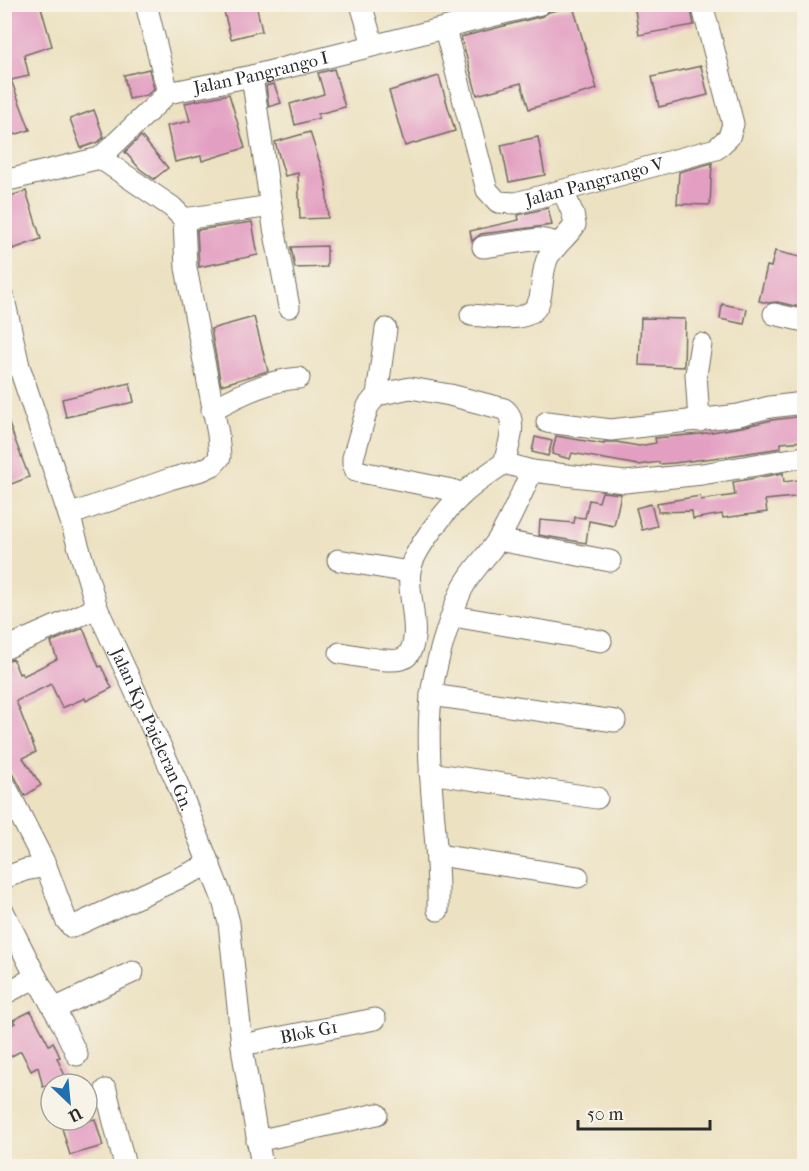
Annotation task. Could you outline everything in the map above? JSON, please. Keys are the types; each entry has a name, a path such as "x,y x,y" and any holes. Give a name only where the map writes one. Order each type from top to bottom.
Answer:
{"street":[{"path":"146,4 168,93"},
{"path":"362,4 373,45"},
{"name":"Jalan Pangrango I","path":"4,182 100,158 168,93 252,76 373,45 445,30 540,4"},
{"name":"Jalan Pangrango V","path":"445,30 487,190 498,202 516,203 716,149 729,137 733,124 702,4"},
{"path":"252,76 289,307"},
{"path":"69,515 213,465 220,457 218,434 186,268 184,219 172,207 100,158"},
{"path":"471,315 524,318 532,314 540,299 542,278 548,258 575,225 573,214 562,191"},
{"path":"184,219 271,206"},
{"path":"483,247 539,239 550,241 556,247"},
{"name":"Jalan Kp. Pajeleran Gn.","path":"4,300 11,368 69,515 97,608 176,780 224,900 229,923 242,1045 262,1167"},
{"path":"774,314 804,321"},
{"path":"386,329 377,394 368,406 353,458 356,471 462,494"},
{"path":"699,421 696,374 701,344"},
{"path":"212,410 231,399 272,383 299,378"},
{"path":"340,652 391,660 401,660 408,655 413,644 409,572 415,556 428,535 462,494 504,463 512,419 504,409 450,395 410,388 377,394"},
{"path":"547,422 611,430 699,421 739,415 770,407 804,403"},
{"path":"504,463 532,471 625,482 702,474 804,457"},
{"path":"438,910 438,855 430,773 431,695 459,595 477,566 498,540 532,471"},
{"path":"498,540 610,561"},
{"path":"338,560 409,572"},
{"path":"4,649 97,608"},
{"path":"453,616 601,641"},
{"path":"431,695 615,721"},
{"path":"430,773 597,798"},
{"path":"4,783 46,866 66,920 72,927 210,864"},
{"path":"438,855 578,877"},
{"path":"4,879 33,867 46,866"},
{"path":"4,913 77,1055"},
{"path":"54,1009 133,972"},
{"path":"4,994 36,977"},
{"name":"Blok G1","path":"242,1045 375,1019"},
{"path":"106,1090 125,1167"},
{"path":"257,1141 376,1114"}],"building":[{"path":"4,4 40,4 52,46 24,55 29,76 11,80 30,130 4,138"},
{"path":"222,4 256,4 262,31 231,39"},
{"path":"634,4 690,4 694,25 639,35"},
{"path":"573,6 597,89 529,109 521,83 477,95 461,37"},
{"path":"701,66 708,95 659,107 652,77"},
{"path":"149,69 154,89 147,95 129,99 124,75"},
{"path":"334,69 345,107 318,114 319,118 295,125 290,104 324,94 318,73"},
{"path":"439,76 455,131 405,146 389,91"},
{"path":"274,84 281,103 269,107 266,86"},
{"path":"229,94 245,148 202,161 201,156 175,162 167,126 190,121 185,103"},
{"path":"94,110 104,137 98,142 81,148 70,119"},
{"path":"310,132 326,182 328,218 300,219 298,173 285,176 275,142"},
{"path":"141,136 168,168 154,179 140,169 125,152"},
{"path":"538,137 545,175 509,182 501,145"},
{"path":"712,163 710,205 677,204 679,172"},
{"path":"26,191 41,239 13,249 4,224 4,198"},
{"path":"548,208 552,225 481,234 472,241 470,231 519,220 518,215"},
{"path":"252,222 258,255 199,267 197,230"},
{"path":"327,246 327,267 295,268 291,247"},
{"path":"775,251 804,258 804,308 759,301 767,266 771,267"},
{"path":"722,304 747,309 744,324 720,319"},
{"path":"254,317 268,371 221,385 211,329"},
{"path":"641,318 685,319 684,367 639,365"},
{"path":"130,383 134,402 66,417 62,399"},
{"path":"6,416 29,477 4,487 4,417"},
{"path":"804,416 804,441 781,443 781,448 729,456 638,465 572,453 570,459 552,454 556,436 604,444 604,442 616,442 639,446 656,443 655,438 700,434"},
{"path":"535,437 552,441 548,456 532,452"},
{"path":"783,473 784,482 804,479 804,496 765,500 767,512 723,518 722,514 693,519 692,511 658,512 657,503 700,496 701,500 735,495 733,482"},
{"path":"602,492 621,494 614,526 589,521 586,543 539,535 540,520 574,523 575,517 585,518 589,500 599,502"},
{"path":"651,504 657,526 642,530 636,508"},
{"path":"83,628 99,667 101,666 112,688 86,701 85,698 62,708 51,684 16,701 36,752 23,758 41,785 25,796 15,777 4,770 4,661 13,659 19,674 23,676 57,659 51,642"},
{"path":"31,1011 49,1045 53,1042 63,1072 39,1072 38,1067 31,1071 21,1051 4,1060 4,1029 15,1023 13,1020"},
{"path":"63,1132 99,1132 103,1146 70,1155"}]}
